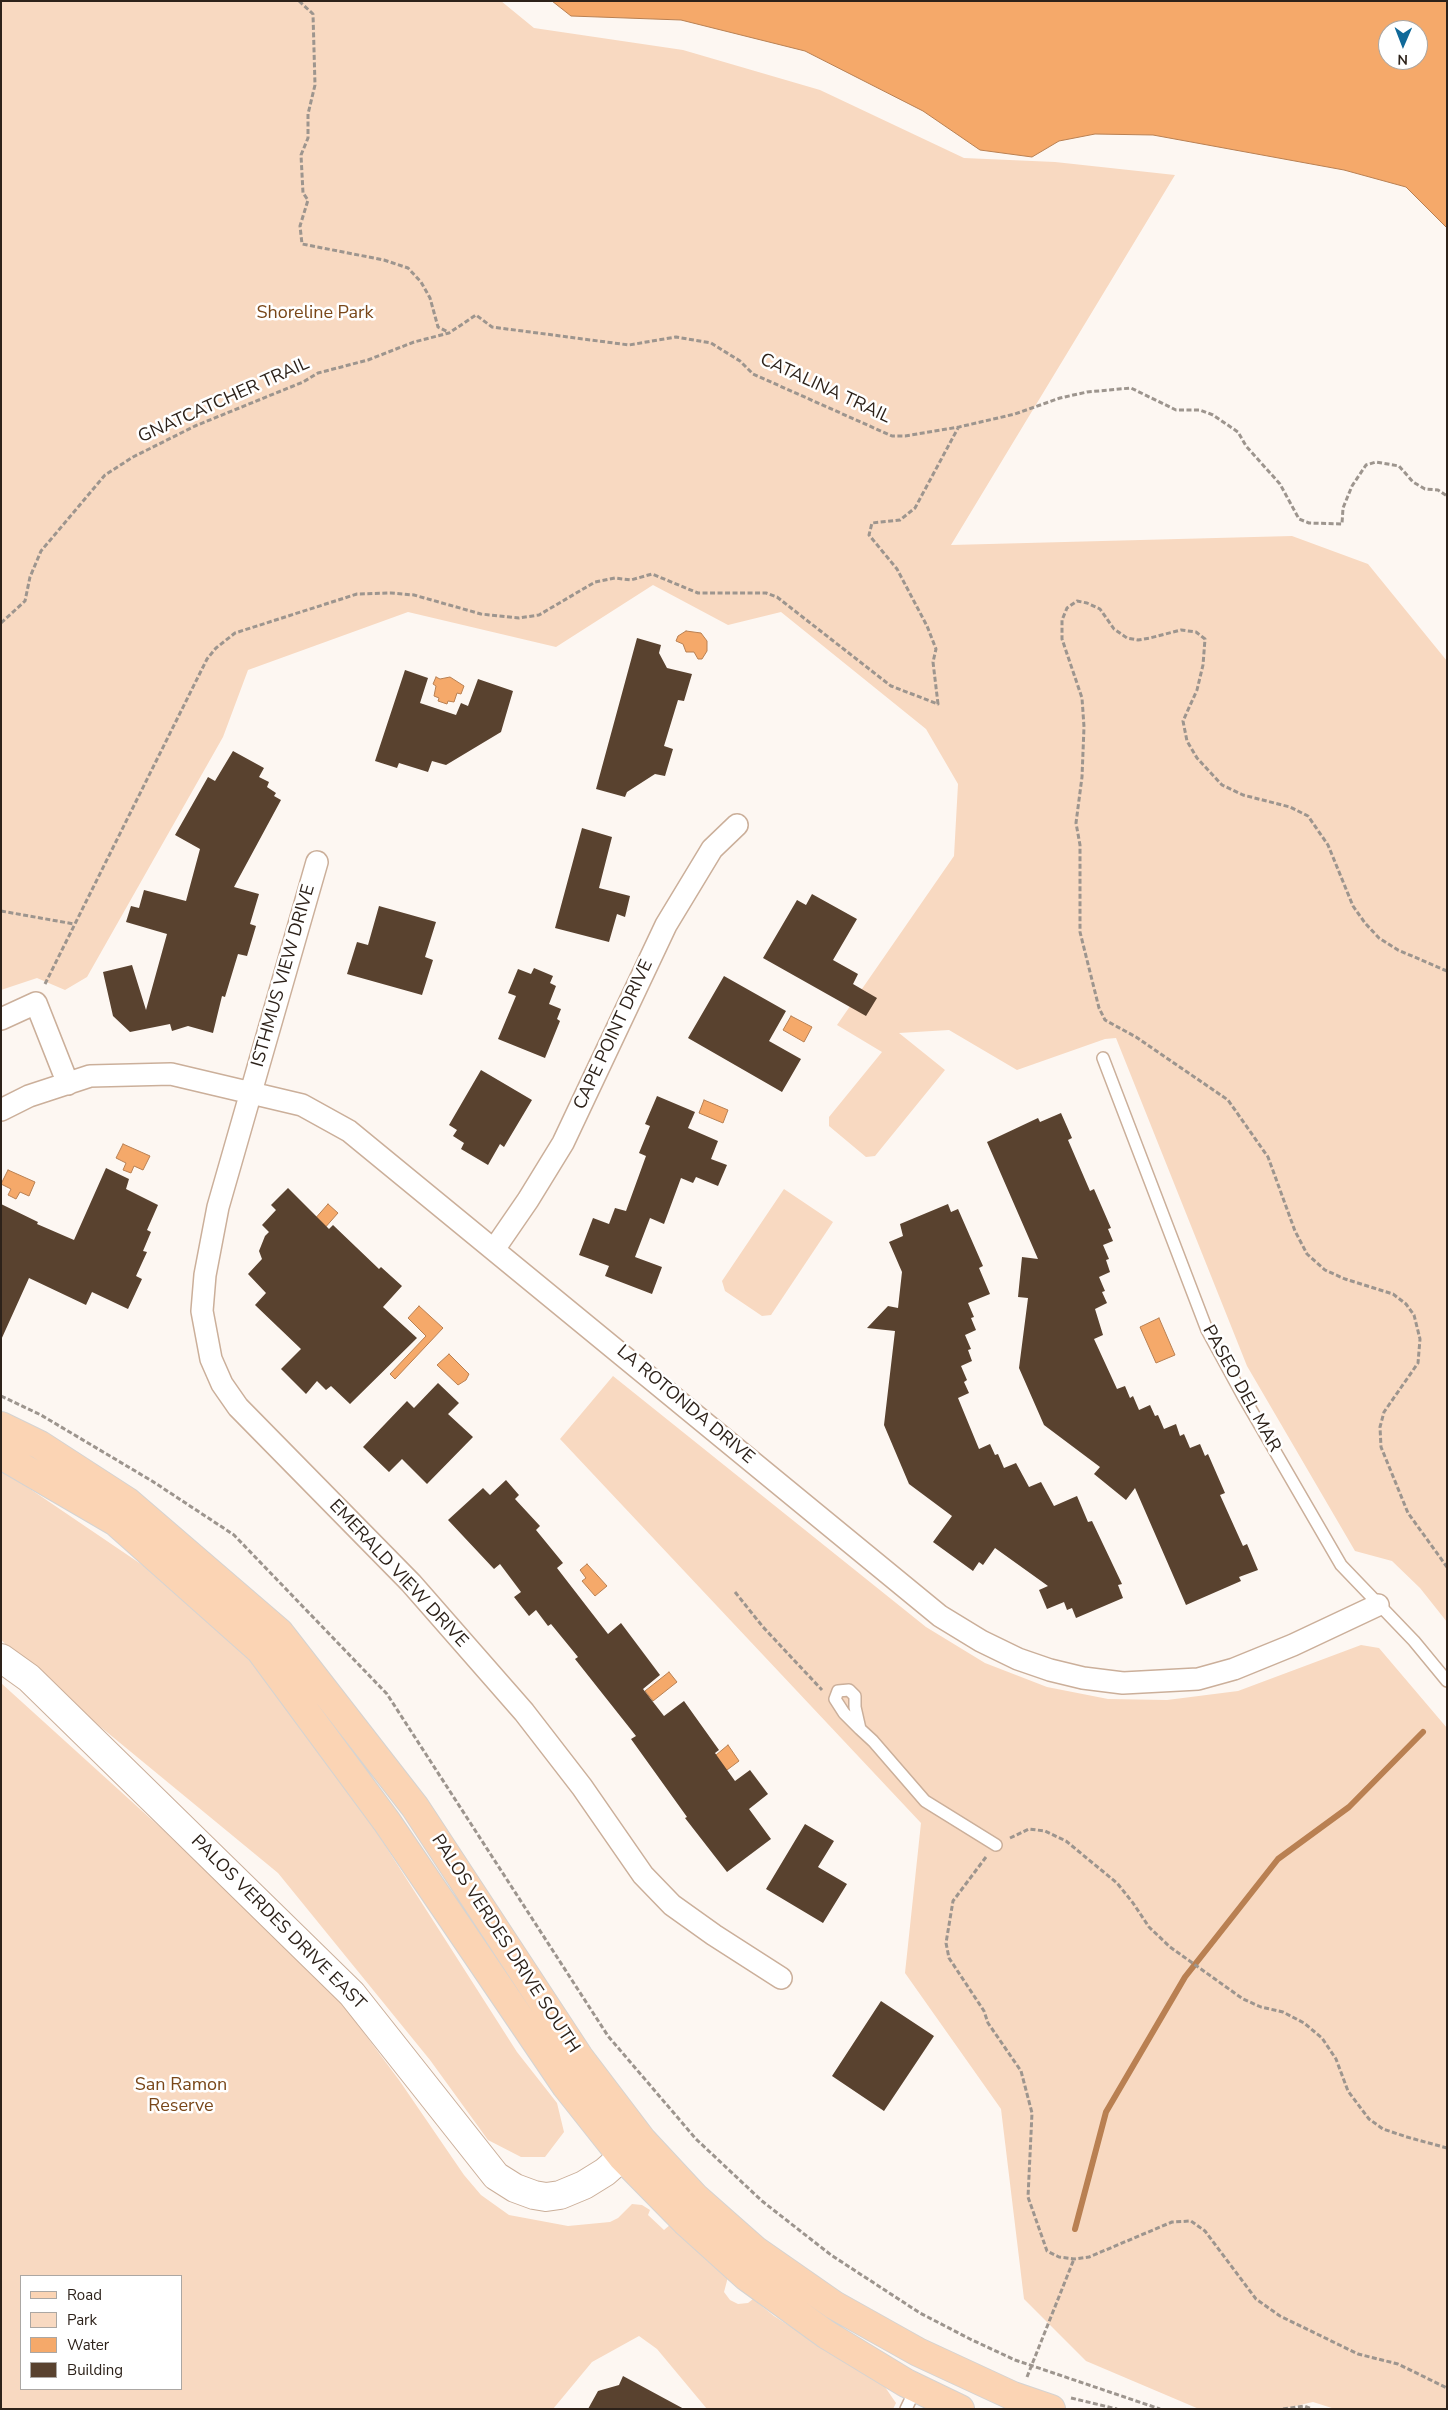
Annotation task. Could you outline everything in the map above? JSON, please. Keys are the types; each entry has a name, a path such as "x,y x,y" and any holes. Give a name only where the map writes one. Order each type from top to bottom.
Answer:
{"main road":[{"name":"PALOS VERDES DRIVE SOUTH","path":"1,1426 40,1444 128,1502 279,1632 415,1807 579,2057 633,2149 685,2221 747,2277 911,2398 960,2409"},
{"name":"PALOS VERDES DRIVE SOUTH","path":"1,1455 116,1522 260,1650 387,1822 566,2086 633,2149 696,2197 755,2250 834,2305 918,2352 1013,2396 1058,2403"}],"street":[{"name":"CAPE POINT DRIVE","path":"495,1248 528,1200 563,1143 666,925 712,849 737,825"},
{"name":"ISTHMUS VIEW DRIVE","path":"251,1091 317,862"},
{"path":"1,1018 36,1003 68,1084"},
{"name":"LA ROTONDA DRIVE","path":"1,1110 29,1096 90,1076 171,1074 251,1091 302,1105 350,1131 495,1248 940,1616 981,1642 1018,1659 1050,1670 1083,1678 1123,1683 1198,1679 1234,1669 1293,1646 1378,1605"},
{"name":"EMERALD VIEW DRIVE","path":"251,1091 218,1207 205,1275 202,1311 205,1336 211,1358 222,1384 238,1407 411,1583 524,1712 582,1787 643,1875 672,1905 714,1935 781,1978"},
{"name":"PALOS VERDES DRIVE EAST","path":"1,1658 29,1678 352,1994 496,2176 515,2188 534,2195 546,2197 560,2196 584,2186 633,2149"}],"lane":[{"name":"PASEO DEL MAR","path":"1103,1058 1207,1330 1341,1565 1414,1641 1447,1681"},
{"path":"860,1729 855,1707 855,1696 850,1690 838,1691 835,1699 860,1729 925,1801 996,1845"}],"path":[{"path":"299,1 313,14 315,84 308,114 308,138 301,155 303,193 308,200 300,226 302,244 384,260 408,268 421,282 430,298 438,327 448,333"},
{"name":"CATALINA TRAIL","path":"448,333 476,314 492,327 629,345 676,337 694,339 711,343 740,362 753,374 892,436 905,436 959,427 1015,414 1060,398 1087,392 1131,388 1176,410 1200,410 1213,415 1238,432 1246,446 1280,484 1299,519 1309,523 1342,524 1343,508 1352,486 1366,465 1376,462 1399,466 1413,482 1425,489 1438,490 1447,496"},
{"name":"GNATCATCHER TRAIL","path":"1,623 25,600 30,577 40,551 105,474 195,426 303,382 318,373 368,360 414,342 448,333"},
{"path":"36,1003 202,668 216,648 235,633 357,594 391,593 414,596 481,614 519,618 539,615 595,582 616,578 631,580 652,574 666,578 683,589 698,593 766,593 777,597 891,686 938,704 933,662 936,649 927,626 897,569 869,535 872,524 900,520 915,508 959,427"},
{"path":"1447,971 1398,950 1379,938 1364,922 1354,906 1328,845 1308,816 1290,807 1243,795 1222,786 1197,758 1187,741 1183,721 1197,690 1203,665 1205,640 1196,632 1181,630 1138,640 1127,638 1114,629 1100,609 1078,601 1068,608 1062,620 1062,639 1082,698 1084,727 1076,824 1080,845 1080,932 1099,1008 1105,1020 1136,1037 1228,1100 1268,1157 1288,1214 1307,1254 1325,1270 1394,1294 1406,1304 1414,1315 1420,1339 1418,1363 1384,1412 1380,1427 1381,1448 1408,1513 1447,1568"},
{"path":"1,910 74,924"},
{"path":"1,1396 47,1418 152,1481 234,1536 387,1694 608,2036 696,2139 762,2202 831,2256 920,2313 970,2339 1032,2365 1160,2409"},
{"path":"47,1418 67,1438"},
{"path":"735,1592 818,1688 835,1699"},
{"path":"1447,2148 1383,2129 1369,2120 1348,2091 1336,2059 1322,2038 1304,2023 1283,2012 1261,2007 1243,1999 1170,1947 1148,1927 1133,1903 1117,1883 1066,1841 1045,1831 1029,1829 996,1845 953,1901 946,1943 949,1958 984,2011 988,2023 1021,2071 1032,2113 1028,2197 1040,2236 1048,2251 1059,2257 1074,2259 1089,2257 1172,2222 1191,2221 1205,2231 1256,2300 1280,2316 1358,2354 1398,2364 1424,2375 1447,2388"},
{"path":"1029,2372 1074,2259"},
{"path":"1058,2403 1117,2409"},
{"path":"1299,2409 1304,2406"},
{"path":"1284,2409 1304,2406 1312,2409"}],"green space":[{"name":"Shoreline Park","path":"1,1 501,1 534,28 683,50 820,90 964,158 1055,162 1175,175 951,545 1292,536 1368,564 1447,661 1447,1622 1420,1588 1392,1561 1355,1551 1247,1366 1116,1038 1105,1039 1017,1070 949,1030 899,1033 945,1070 875,1156 866,1157 829,1126 829,1117 882,1052 837,1025 954,856 958,784 926,729 781,612 728,625 653,585 556,647 408,612 248,670 223,737 87,977 65,990 37,978 1,990"},
{"path":"784,1189 833,1222 771,1315 762,1316 725,1291 722,1281"},
{"path":"613,1376 926,1627 985,1663 1047,1687 1108,1699 1167,1700 1238,1691 1361,1645 1379,1648 1447,1728 1447,2409 1335,2409 1313,2402 1282,2409 1199,2409 1086,2361 1024,2299 1001,2109 905,1973 921,1823 560,1439"},
{"path":"1,1472 11,1476 191,1598 266,1677 328,1756 517,2052 557,2103 564,2132 545,2157 521,2157 488,2140 430,2060 278,1873 80,1710 1,1640"},
{"name":"San Ramon Reserve","path":"1,1683 162,1829 338,1998 399,2080 464,2175 481,2195 509,2215 568,2226 610,2222 618,2218 632,2204 642,2205 650,2210 648,2215 664,2230 671,2224 728,2277 724,2292 730,2300 738,2304 748,2303 753,2299 774,2316 885,2387 896,2403 893,2409 707,2409 657,2349 639,2336 592,2362 553,2409 1,2409"}],"water":[{"path":"552,1 1447,1 1447,228 1406,187 1344,170 1153,135 1095,134 1059,141 1032,157 980,150 923,111 805,51 681,20 571,16"},
{"path":"686,631 701,633 707,641 707,651 702,659 698,659 694,652 686,652 683,644 676,641 678,636"},
{"path":"436,677 440,679 450,677 464,686 461,694 457,693 454,702 448,701 447,704 438,701 439,698 434,696 436,686 433,684"},
{"path":"791,1016 812,1027 804,1042 783,1030"},
{"path":"704,1100 728,1110 723,1123 699,1113"},
{"path":"123,1144 150,1156 143,1170 134,1166 131,1173 123,1170 126,1163 116,1158"},
{"path":"8,1170 35,1182 29,1196 20,1192 16,1199 8,1195 11,1189 1,1184"},
{"path":"328,1204 338,1213 323,1230 313,1221"},
{"path":"419,1306 443,1328 395,1379 390,1374 426,1336 408,1318"},
{"path":"1159,1318 1175,1355 1156,1363 1140,1327"},
{"path":"449,1354 469,1374 466,1380 458,1385 437,1365"},
{"path":"587,1564 607,1586 595,1596 582,1581 586,1578 580,1570"},
{"path":"669,1672 677,1682 653,1701 645,1691"},
{"path":"728,1745 739,1761 711,1782 716,1755"}],"building":[{"path":"637,638 661,645 659,653 667,668 692,674 684,701 678,700 664,746 673,749 665,776 655,774 627,792 625,797 596,789"},
{"path":"405,670 428,678 420,703 456,715 461,703 468,706 478,679 513,691 501,732 446,765 432,761 428,772 399,763 397,768 375,761"},
{"path":"233,751 264,768 259,777 269,782 267,787 276,793 274,796 281,800 234,887 259,894 250,924 256,926 247,956 238,954 225,997 222,996 213,1033 188,1026 172,1031 170,1024 130,1032 113,1016 103,972 132,965 146,1010 167,934 126,922 131,906 139,908 144,890 186,901 200,849 175,835 208,777 215,781"},
{"path":"582,828 612,837 599,888 630,896 625,917 617,914 609,942 555,928"},
{"path":"812,894 857,919 833,960 858,974 853,984 877,998 866,1016 763,958 797,900 806,905"},
{"path":"379,906 436,922 425,957 433,960 422,995 347,974 357,942 368,945"},
{"path":"534,968 553,976 550,983 556,986 549,1004 561,1009 557,1019 560,1021 545,1058 498,1039 516,996 508,993 518,969 531,974"},
{"path":"724,976 786,1011 769,1041 801,1059 782,1092 688,1038"},
{"path":"481,1070 532,1100 504,1147 500,1144 488,1165 461,1149 464,1143 453,1136 457,1130 449,1125"},
{"path":"657,1096 695,1112 688,1128 718,1141 711,1159 727,1165 718,1186 696,1177 693,1183 681,1178 664,1224 650,1218 635,1257 662,1267 652,1294 605,1276 609,1266 579,1255 593,1218 609,1224 615,1208 626,1211 646,1156 639,1153 650,1126 645,1124"},
{"path":"1061,1113 1072,1138 1068,1140 1090,1191 1094,1189 1111,1228 1108,1229 1113,1241 1103,1245 1109,1259 1106,1260 1110,1272 1099,1277 1105,1291 1102,1292 1107,1303 1095,1309 1103,1335 1094,1339 1117,1389 1125,1386 1130,1398 1133,1396 1139,1410 1150,1405 1155,1416 1158,1415 1164,1429 1176,1424 1180,1436 1184,1434 1190,1448 1200,1444 1205,1456 1208,1454 1225,1493 1220,1495 1243,1546 1247,1544 1258,1570 1239,1577 1241,1581 1186,1605 1135,1488 1126,1500 1094,1474 1100,1467 1044,1425 1019,1368 1028,1298 1018,1297 1022,1257 1038,1259 987,1142 1038,1118 1040,1122"},
{"path":"106,1168 129,1179 126,1189 158,1205 147,1230 151,1232 143,1251 147,1252 136,1276 142,1279 128,1309 92,1292 86,1305 29,1278 1,1340 1,1204 38,1222 37,1224 74,1240"},
{"path":"288,1188 329,1229 333,1225 379,1269 381,1267 402,1286 383,1307 417,1338 350,1404 331,1386 326,1390 317,1381 306,1394 281,1369 301,1349 255,1305 266,1293 248,1274 262,1259 259,1251 265,1236 269,1232 262,1225 276,1210 271,1205"},
{"path":"948,1204 951,1212 958,1209 983,1266 979,1268 990,1294 968,1303 974,1317 971,1318 976,1330 965,1335 971,1349 968,1350 972,1361 961,1366 967,1380 964,1382 969,1393 958,1398 979,1449 990,1444 995,1455 998,1454 1004,1468 1016,1463 1029,1487 1041,1482 1054,1506 1077,1496 1088,1522 1092,1521 1122,1584 1118,1585 1123,1598 1076,1618 1072,1608 1067,1610 1064,1602 1047,1609 1039,1590 1048,1586 995,1548 983,1565 979,1562 973,1571 933,1542 952,1516 909,1484 884,1425 895,1331 867,1328 888,1306 898,1308 902,1272 889,1242 903,1236 900,1224"},
{"path":"438,1383 459,1403 448,1414 473,1437 427,1484 402,1459 389,1472 363,1447 407,1401 414,1408"},
{"path":"506,1480 519,1495 515,1499 540,1526 536,1530 563,1563 557,1568 608,1634 621,1623 660,1675 643,1689 664,1716 684,1701 719,1750 715,1753 735,1781 750,1770 768,1794 749,1809 771,1839 727,1872 685,1818 687,1817 631,1739 636,1736 575,1659 578,1657 551,1624 548,1626 536,1610 529,1616 514,1597 521,1592 500,1564 494,1569 448,1520 483,1488 490,1495"},
{"path":"805,1824 834,1841 818,1867 847,1884 823,1923 766,1889"},
{"path":"881,2001 934,2036 884,2111 832,2076"},
{"path":"623,2376 684,2409 588,2409 598,2391 619,2385"}],"waterway":[{"path":"1075,2229 1106,2112 1185,1977 1278,1859 1349,1807 1423,1732"}]}
